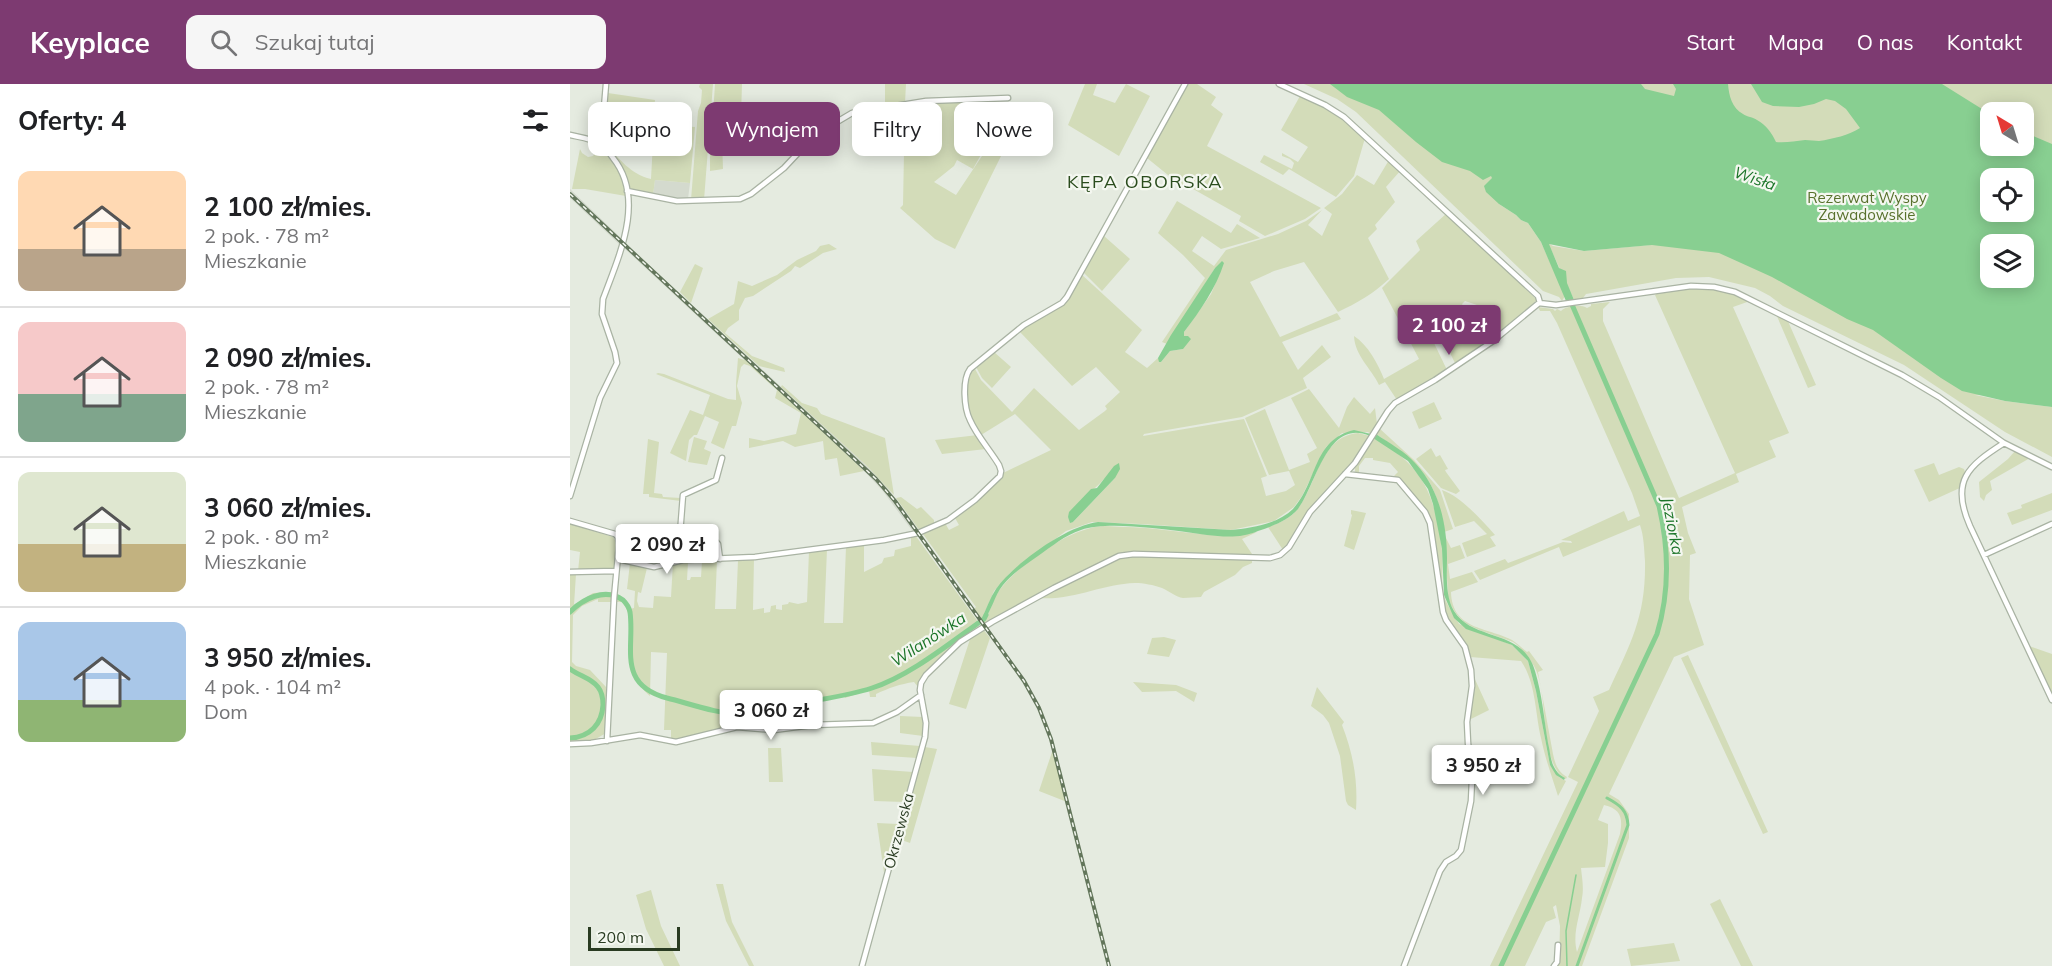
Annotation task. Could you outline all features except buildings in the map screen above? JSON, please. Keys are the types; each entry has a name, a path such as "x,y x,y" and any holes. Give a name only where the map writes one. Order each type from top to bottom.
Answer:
{"street":[{"path":"604,102 606,84"},
{"path":"618,559 651,567 683,560 755,556 835,546 918,533 956,515 1000,476 1000,469 970,421 965,376 970,369 1024,325 1046,314 1065,299 1185,84"},
{"path":"1279,84 1325,105 1344,117 1538,296 1540,303"},
{"path":"627,191 672,201 740,199 784,168 815,135 852,113 926,101 1008,98"},
{"path":"570,135 588,140"},
{"path":"570,496 600,398 616,363 615,352 602,314 603,298 623,244 627,221 627,191 626,180 620,167 611,156"},
{"path":"1540,303 1552,306 1691,285 1735,292 1902,375 1939,397 2004,443 2052,467"},
{"path":"570,744 640,735 676,742 737,727 774,730 812,725 873,723 897,712 921,695 920,687 924,678 960,642 1050,590 1119,556 1134,554 1270,558 1280,555 1290,547 1317,503 1345,474 1395,403 1435,380 1493,341 1540,303"},
{"path":"2004,443 1976,463 1965,480 1962,490 1963,509 2052,700"},
{"path":"680,534 682,495 716,480 723,458"},
{"path":"1345,474 1398,480 1425,512 1434,540 1438,587 1443,612 1465,647 1471,670 1472,686 1467,733 1473,785 1464,838 1458,853 1446,862 1440,871 1404,966"},
{"path":"570,521 615,534 618,537"},
{"path":"1984,555 2052,524"},
{"path":"618,537 622,535 680,534 683,538 716,541 720,559"},
{"path":"607,741 618,537"},
{"path":"570,572 616,572"},
{"name":"Okrzewska","path":"862,966 925,737 926,717 921,695"},
{"path":"1554,966 1557,962 1558,945"}],"shaded area":[{"path":"655,180 690,183 688,199 653,195"},
{"path":"570,189 623,240 620,245 570,198"},
{"path":"626,244 868,467 887,487 920,531 914,533 882,490 864,471 624,248"}],"green space":[{"path":"700,84 713,84 712,102 704,102 704,156 707,156 704,200 691,200 698,111 702,90 699,87"},
{"path":"715,84 742,84 741,102 714,102"},
{"path":"885,84 906,84 905,102 885,102"},
{"path":"1085,84 1097,84 1093,95 1115,103 1126,84 1150,96 1119,156 1068,125"},
{"path":"1186,84 1197,84 1216,97 1211,105 1223,114 1207,146 1321,208 1305,219 1265,236 1239,221 1241,216 1186,185 1184,188 1147,158"},
{"name":"Rezerwat Wyspy Zawadowskie","path":"1304,84 2052,84 2052,397 1975,395 2052,407 2052,457 2005,432 1904,365 1783,306 1755,288 1709,277 1676,278 1586,294 1583,298 1574,300 1548,243 1553,246 1584,251 1650,245 1499,204 1528,223 1541,242 1565,296 1562,301 1559,297 1543,291 1356,112 1337,99"},
{"path":"608,93 655,100 655,102 607,102"},
{"path":"1300,96 1336,113 1365,138 1354,176 1336,197 1289,169 1283,175 1260,162 1264,155 1292,169 1294,163 1282,156 1282,153 1298,162 1308,147 1281,130"},
{"path":"968,101 954,102 954,156 980,156 973,169 957,160 954,166 934,182 956,195 982,156 1001,156 955,249 935,239 900,208 903,205 904,156 942,156 942,102 936,102"},
{"path":"692,127 695,127 690,183 655,180 653,195 631,190 615,156 637,174 651,179 652,156 692,156"},
{"path":"580,149 588,157 609,156 622,175 626,196 585,189 572,189"},
{"path":"710,156 723,156 723,169 710,171"},
{"path":"1389,160 1401,170 1386,187 1395,202 1375,225 1377,229 1368,238 1389,279 1377,289 1338,312 1304,262 1274,271 1250,282 1280,337 1337,313 1341,319 1282,342 1298,370 1322,345 1331,357 1303,378 1307,388 1242,417 1143,436 1244,419 1267,476 1261,478 1266,496 1286,491 1295,485 1289,471 1269,475 1245,418 1265,409 1289,470 1310,462 1307,454 1317,448 1291,398 1309,389 1339,428 1347,407 1354,397 1370,414 1375,408 1377,424 1371,434 1368,432 1342,433 1326,447 1302,496 1294,507 1274,521 1231,530 1092,522 1066,531 1010,573 994,591 982,619 974,609 976,607 923,534 945,523 949,530 959,525 955,518 1003,473 1051,450 1015,414 981,435 970,418 965,399 967,378 974,367 981,380 1012,412 1034,388 1079,430 1105,411 1107,409 1105,406 1120,392 1096,367 1072,386 1019,331 1063,303 1081,274 1142,330 1125,352 1147,368 1158,358 1161,362 1170,351 1183,349 1184,332 1211,294 1220,272 1215,268 1167,344 1162,342 1205,278 1158,233 1177,201 1231,233 1237,224 1260,238 1221,249 1202,236 1192,251 1214,266 1226,250 1278,234 1306,221 1322,210 1308,225 1322,236 1332,214 1324,208 1342,194 1357,175 1374,185","holes":["1115,478 1073,522 1068,517 1081,501 1104,479"]},
{"path":"1447,213 1537,300 1496,336 1483,307 1465,301 1462,304 1482,346 1455,363 1443,339 1434,343 1447,370 1397,400 1385,382 1379,385 1360,356 1354,336 1376,361 1384,379 1419,359 1382,288 1420,250 1416,241"},
{"path":"1104,236 1130,259 1102,291 1083,272"},
{"path":"829,244 837,249 823,253 800,268 795,266 753,296 745,298 739,310 739,320 725,333 752,356 784,368 785,372 759,366 708,319 734,304 738,281 752,286 777,275 797,260 816,251 820,246"},
{"path":"695,264 703,268 691,303 680,292"},
{"path":"1690,287 1726,290 1750,301 1733,307 1789,433 1769,441 1776,457 1736,474 1739,482 1682,507 1688,533 1696,553 1690,555 1689,599 1704,645 1674,657 1609,794 1619,800 1629,814 1629,838 1582,966 1556,966 1559,962 1560,926 1556,905 1553,907 1556,918 1546,922 1525,966 1490,966 1578,782 1568,777 1599,711 1593,697 1609,690 1624,658 1640,614 1645,580 1644,547 1640,525 1563,557 1559,547 1480,580 1474,571 1505,559 1508,563 1563,542 1572,543 1561,540 1624,511 1628,521 1640,516 1557,323 1550,311 1540,311 1538,307 1561,311 1570,307 1587,308 1591,304 1610,302 1603,309 1603,321 1679,498 1735,473 1655,295","holes":["1604,805 1620,815 1620,834 1577,952 1576,932 1583,890 1581,868 1605,867 1608,824 1598,820"]},
{"path":"1776,314 1787,319 1816,385 1808,388"},
{"path":"994,352 1011,367 992,388 982,378 976,367"},
{"path":"738,358 748,361 864,471 840,476 837,458 825,460 823,441 795,447 783,441 749,448 749,438 764,441 796,434 801,413 775,398 777,390 750,366 744,364 741,367 737,386 742,403 736,426 732,426 724,449 711,443 719,422 705,416 697,435 689,440 686,461 670,453 690,410 703,415 710,395 656,374 664,374 736,400"},
{"path":"782,385 802,403 817,408 821,414 885,438 894,495 868,467 781,387"},
{"path":"1434,402 1442,419 1419,429 1412,412"},
{"path":"1379,428 1414,460 1440,490 1453,529 1444,532 1436,498 1424,474 1404,454 1376,434"},
{"path":"1358,433 1370,436 1349,467 1310,510 1288,546 1283,550 1268,527 1286,519 1296,511 1320,464 1335,443 1345,436"},
{"path":"978,435 986,449 942,454 935,440"},
{"path":"694,437 707,441 704,449 711,452 707,465 688,462"},
{"path":"1374,438 1405,460 1416,471 1431,498 1442,550 1444,596 1459,624 1512,645 1528,661 1550,765 1559,777 1566,781 1558,796 1543,745 1530,679 1521,661 1470,657 1463,640 1444,612 1435,539 1425,510 1404,483 1394,476 1398,472 1390,463 1365,458 1359,466 1359,475 1356,475 1357,461"},
{"path":"648,439 659,442 654,493 662,494 663,497 681,498 681,501 649,497 649,494 643,494"},
{"path":"1431,448 1436,457 1440,455 1448,469 1445,470 1446,472 1460,491 1456,494 1441,488 1416,459"},
{"path":"2015,451 2030,458 1990,481 1992,490 1986,495 1984,501 1980,497 1979,482"},
{"path":"1934,463 1939,475 1959,467 1964,469 1966,475 1962,487 1929,502 1914,470"},
{"path":"1442,490 1463,503 1483,522 1495,535 1490,537 1496,546 1467,557 1462,543 1487,534 1474,521 1455,527"},
{"path":"2052,493 2052,510 2012,525 2007,513"},
{"path":"901,497 917,509 921,507 934,520 934,525 920,531 896,498"},
{"path":"1351,510 1366,513 1354,550 1344,546 1352,515"},
{"path":"570,524 613,537 617,548 614,568 578,571 580,552 570,550"},
{"path":"1103,526 1222,535 1257,532 1242,539 1252,556 1136,553 1118,555 1037,594 985,624 983,621 998,592 1031,560 1060,540 1090,528"},
{"path":"915,535 979,623 978,627 935,662 918,687 914,682 885,690 876,694 876,697 870,697 869,690 845,698 844,695 808,703 811,724 799,726 797,709 744,717 744,725 678,740 671,739 671,730 664,730 667,653 651,652 650,696 632,670 629,657 627,611 622,602 616,602 616,594 630,609 634,608 635,591 627,589 630,563 647,568 637,601 639,607 653,608 654,596 671,597 673,563 688,562 687,580 690,580 691,577 701,577 702,561 717,560 715,609 736,609 738,560 754,558 753,610 764,608 764,613 770,612 771,606 776,605 776,609 782,610 782,605 789,602 798,604 807,602 809,551 827,549 824,623 843,623 846,547 864,544 864,572 882,563 884,558 894,556 895,550 911,546 911,537"},
{"path":"1445,536 1451,548 1460,545 1465,558 1448,564 1450,579 1472,572 1478,582 1451,592 1457,614 1473,625 1512,640 1527,652 1529,651 1543,670 1538,672 1540,684 1534,666 1516,644 1468,624 1456,614 1448,597"},
{"path":"1127,556 1252,559 1252,563 1204,592 1201,597 1183,598 1159,587 1135,583 1063,597 1039,598 1118,558"},
{"path":"570,573 576,574 574,605 593,593 612,592 612,602 598,602 598,599 582,606 573,615 572,662 576,666 590,670 606,687 606,733 594,740 570,742"},
{"path":"983,629 990,638 966,709 949,704 971,636"},
{"path":"1164,637 1176,640 1169,657 1147,654 1152,638"},
{"path":"2029,646 2052,654 2052,697"},
{"path":"1688,655 1768,832 1763,834 1681,658"},
{"path":"1473,675 1489,710 1469,720"},
{"path":"1133,682 1176,685 1197,693 1194,702 1176,691 1142,692"},
{"path":"1317,687 1344,722 1342,725 1352,756 1355,777 1356,810 1346,801 1340,756 1329,723 1311,706"},
{"path":"1542,695 1553,754 1557,767 1567,777 1566,779 1557,771 1551,759 1548,744"},
{"path":"900,716 923,717 923,736 900,733"},
{"path":"871,742 920,746 917,758 872,755"},
{"path":"925,747 937,749 910,843 899,839"},
{"path":"768,748 781,748 783,782 769,782"},
{"path":"1053,749 1067,802 1039,791"},
{"path":"872,769 913,772 904,802 874,801"},
{"path":"877,823 898,824 884,873"},
{"path":"716,884 723,884 732,922 754,966 749,966 726,921"},
{"path":"651,890 661,926 680,966 664,966 646,929 636,895"},
{"path":"1720,899 1753,966 1741,966 1710,904"},
{"path":"1674,943 1680,961 1631,966 1627,949"}],"water":[{"name":"Rezerwat Wyspy Zawadowskie","path":"1330,84 1641,84 1645,89 1674,96 1676,89 1673,84 1728,84 1730,97 1736,108 1763,124 1771,132 1776,142 1783,142 1819,141 1846,135 1860,128 1846,109 1835,101 1826,99 1799,107 1773,106 1762,102 1751,84 1942,84 1980,108 1980,156 2034,156 2034,136 2052,144 2052,407 2005,401 1962,391 1873,330 1847,319 1772,277 1719,253 1652,245 1584,251 1549,244 1559,268 1566,271 1567,283 1574,300 1566,301 1541,242 1528,223 1499,204 1486,192 1484,186 1492,178 1491,176 1483,180 1470,171 1442,162 1379,110 1347,97"},
{"path":"1222,261 1224,263 1221,272 1212,290 1184,332 1184,336 1191,339 1183,349 1170,351 1159,362 1158,358 1171,335"},
{"path":"1354,430 1371,434 1370,436 1355,433 1343,436 1333,445 1298,509 1279,523 1250,534 1232,537 1133,527 1104,526 1081,530 1058,541 1011,577 1000,589 983,621 994,592 1015,568 1042,547 1071,530 1085,525 1098,522 1231,530 1272,522 1280,518 1293,509 1301,498 1317,463 1330,443 1340,435"},
{"path":"1376,434 1412,460 1431,484 1443,520 1447,545 1448,592 1454,611 1462,621 1509,641 1529,657 1539,688 1552,762 1558,773 1565,778 1564,780 1556,775 1550,765 1528,661 1512,645 1466,629 1454,618 1444,595 1442,549 1428,489 1408,461 1373,438"},
{"path":"1119,463 1120,469 1115,478 1070,523 1069,512 1091,489 1097,488"}],"waterway":[{"name":"Jeziorka","path":"1501,966 1657,634 1666,586 1665,538 1659,506 1570,300"},
{"name":"Wilanówka","path":"570,612 595,596 609,595 623,600 630,612 631,663 640,684 651,692 667,698 733,714 762,712 863,691 886,683 930,658 984,619 986,615"},
{"name":"Wilanówka","path":"570,669 592,681 598,687 603,705 600,718 594,728 583,735 570,738"},
{"path":"1577,966 1628,825 1622,808 1607,798"},
{"path":"1567,966 1566,931 1576,875"}],"railway":[{"path":"570,194 876,479 895,501 1024,681 1039,708 1051,739 1109,966"}],"district":[{"name":"KĘPA OBORSKA","path":"1145,182"}],"water label":[{"name":"Wisła","path":"1755,178"}]}
